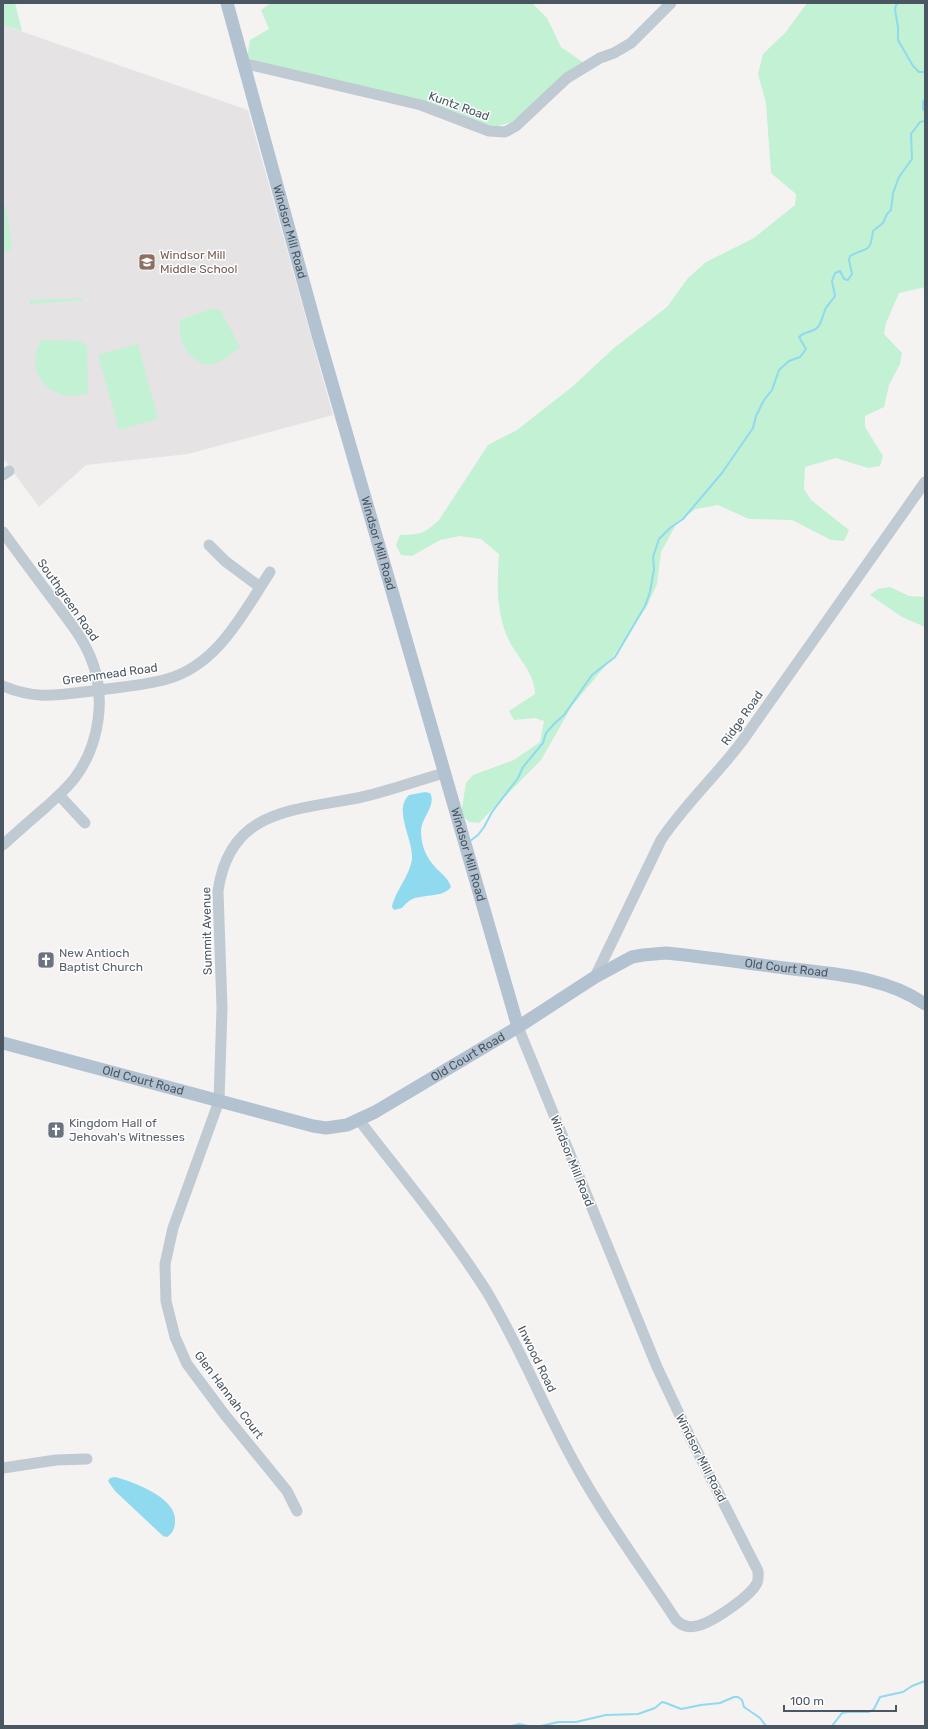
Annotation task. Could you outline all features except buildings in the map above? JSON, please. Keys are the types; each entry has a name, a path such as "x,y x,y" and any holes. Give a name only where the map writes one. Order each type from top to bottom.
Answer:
{"main road":[{"name":"Windsor Mill Road","path":"228,3 243,63 318,335 518,1027"},
{"name":"Old Court Road","path":"3,1043 313,1126 326,1128 347,1125 375,1112 518,1027 595,977 632,957 644,954 666,953 852,976 890,985 904,991 925,1004"}],"street":[{"name":"Kuntz Road","path":"243,63 421,105 489,131 505,132 516,126 567,78 600,58 614,53 631,43 671,3"},
{"name":"Ridge Road","path":"595,977 664,834 730,758 925,482"},
{"name":"Southgreen Road","path":"3,532 84,643 90,656 99,690 98,722 89,752 81,769 59,795 3,845"},
{"path":"209,545 225,561 260,587"},
{"name":"Greenmead Road","path":"3,686 19,693 34,696 49,696 146,684 168,679 203,661 227,637 270,572"},
{"name":"Summit Avenue","path":"219,1101 222,1008 218,891 220,877 232,850 251,828 275,814 362,797 444,773"},
{"path":"59,795 84,823"},
{"name":"Windsor Mill Road","path":"518,1027 657,1367 690,1437 758,1571 757,1583 751,1591 713,1619 695,1627 680,1624 676,1620"},
{"name":"Glen Hannah Court","path":"219,1101 172,1232 165,1264 166,1301 175,1337 187,1364 199,1382 288,1491 297,1511"},
{"name":"Inwood Road","path":"359,1120 441,1226 486,1292 517,1345 575,1464 676,1620"},
{"path":"3,1468 56,1460 88,1459"}],"shaded area":[{"name":"Windsor Mill Middle School","path":"3,25 248,110 333,415 188,454 86,465 39,507 3,458"}],"green space":[{"path":"3,3 15,3 22,31 3,25"},
{"path":"271,3 532,3 547,18 561,47 584,63 512,122 495,127 454,112 247,58 250,40 269,29 261,10"},
{"path":"807,3 925,3 925,287 899,293 886,323 884,334 902,353 900,364 889,385 884,407 865,416 865,427 883,456 880,466 868,468 836,458 805,467 804,489 811,500 849,530 844,541 831,540 792,520 749,519 718,505 696,509 678,521 661,552 657,584 647,606 615,654 572,706 541,760 479,823 469,822 461,814 466,783 473,775 514,760 540,742 544,721 535,718 514,720 509,711 535,694 532,678 510,643 503,626 498,596 499,554 481,539 460,536 440,540 412,556 401,555 396,545 400,535 421,533 439,520 488,445 517,430 572,387 614,348 667,307 688,278 706,262 754,238 795,205 796,194 771,173 766,103 758,74 763,54 785,33"},
{"path":"3,204 6,206 12,249 3,252"},
{"path":"83,298 83,300 30,304 30,300"},
{"path":"214,308 221,311 240,347 220,361 213,364 203,364 194,359 184,347 181,339 180,320"},
{"path":"41,340 81,341 87,347 88,393 74,396 59,394 43,382 36,371 35,364 36,355"},
{"path":"138,344 158,419 119,430 98,355"},
{"path":"890,587 909,596 925,597 925,627 902,617 870,595 878,589"}],"water":[{"path":"425,792 430,793 432,802 423,821 421,836 423,846 429,860 447,879 451,887 447,891 437,895 414,899 402,908 394,910 392,907 396,895 409,870 412,858 412,850 403,817 403,808 409,795"},
{"path":"115,1477 153,1492 169,1505 174,1513 175,1521 175,1526 171,1534 167,1537 163,1536 115,1491 108,1481 110,1478"}],"waterway":[{"path":"899,3 896,5 895,10 898,27 898,40 913,66 919,72 925,72"},
{"path":"925,99 923,102 923,109 925,111"},
{"path":"470,841 478,835 484,827 492,812 518,778 523,767 543,743 546,733 564,715 592,675 615,657 645,606 650,592 654,569 653,557 659,539 670,528 683,519 722,473 753,428 756,416 764,400 772,390 779,370 789,361 800,357 806,349 799,337 818,327 826,308 835,296 832,281 835,273 840,271 844,279 848,280 852,274 849,260 850,256 869,247 871,244 873,231 883,223 887,214 891,210 893,193 899,177 912,159 911,134 920,122 925,121"},
{"path":"832,1726 842,1713 869,1712 874,1709 880,1697 903,1692 912,1686 925,1681"},
{"path":"541,1726 558,1722 576,1722 606,1715 638,1714 655,1708 662,1702 681,1709 720,1703 734,1697 738,1697 742,1700 744,1707 760,1718 766,1726"},
{"path":"512,1726 519,1724 528,1726"}],"place":[{"name":"Windsor Mill Middle School","path":"147,262"},
{"name":"New Antioch Baptist Church","path":"46,960"},
{"name":"Kingdom Hall of Jehovah's Witnesses","path":"56,1130"}]}
